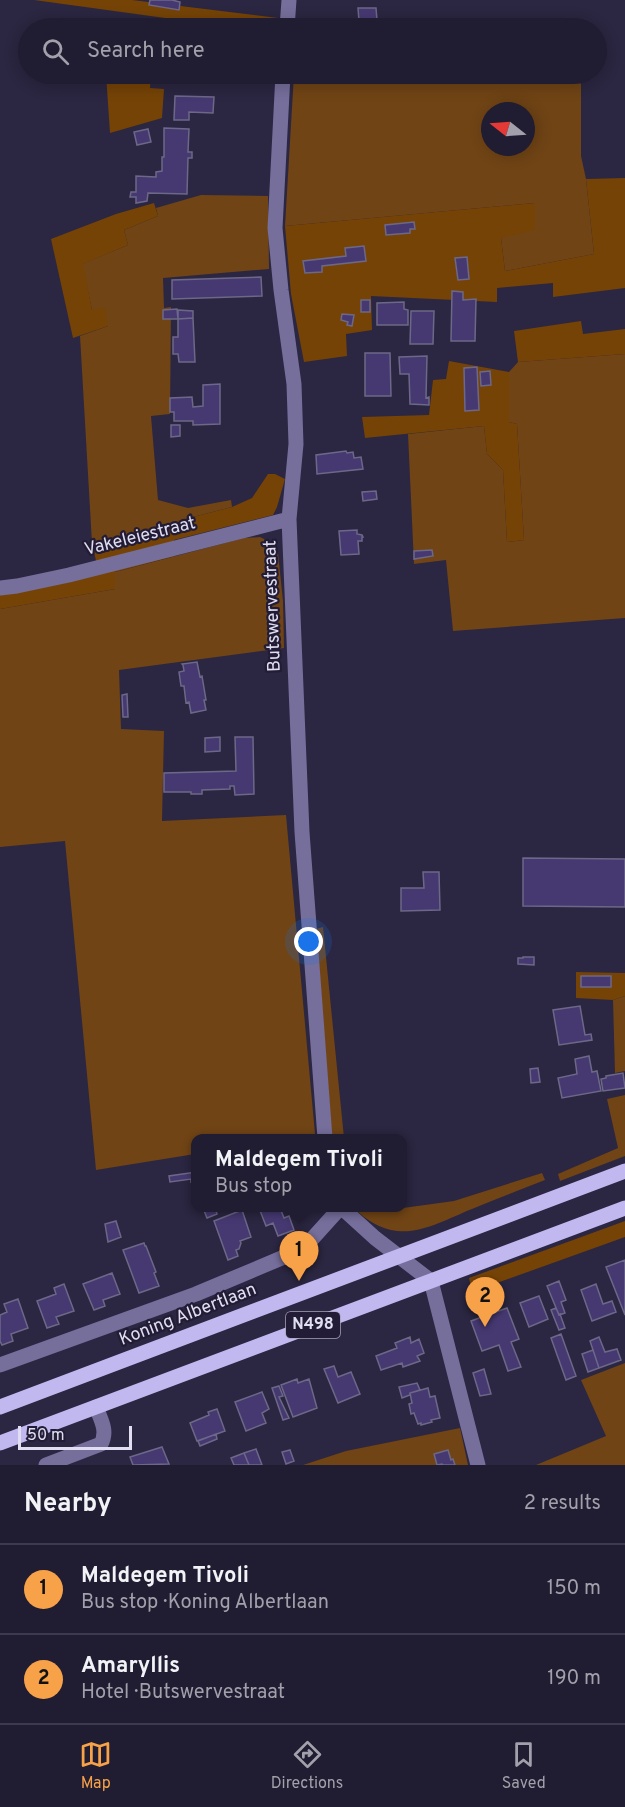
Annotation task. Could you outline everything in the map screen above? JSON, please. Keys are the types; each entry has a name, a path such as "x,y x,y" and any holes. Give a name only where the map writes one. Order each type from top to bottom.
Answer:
{"main road":[{"name":"Koning Albertlaan","path":"0,1407 625,1171"},
{"name":"N498","path":"0,1443 625,1208"}],"street":[{"path":"288,18 289,0"},
{"name":"Butswervestraat","path":"283,84 275,228 294,384 296,444 289,519 302,832 325,1134"},
{"name":"Vakeleiestraat","path":"0,588 69,575 289,519"},
{"name":"Koning Albertlaan","path":"0,1365 196,1294 303,1249 336,1212"},
{"path":"345,1212 375,1239 431,1281 478,1465"},
{"path":"46,1465 101,1444 104,1429 96,1407"}],"shaded area":[{"path":"34,0 132,0 278,18 165,18"},
{"path":"107,84 150,84 150,88 164,89 162,118 110,133"},
{"path":"293,84 581,84 581,156 586,179 594,254 505,271 501,238 535,203 285,226"},
{"path":"625,178 625,288 553,297 553,283 497,288 497,302 371,296 372,330 346,334 347,356 304,362 291,294 285,226 535,203 535,230 501,238 505,271 594,254 586,179"},
{"path":"201,195 268,196 269,269 163,278 164,308 171,307 170,414 151,416 158,500 188,508 231,500 232,507 92,543 80,336 108,326 92,310 82,264 128,245 124,230 158,216 156,208"},
{"path":"154,203 158,216 124,230 128,245 83,264 92,310 105,307 108,326 73,338 51,239 116,214"},
{"path":"581,321 583,334 625,329 625,354 518,362 514,331"},
{"path":"625,354 625,618 453,631 446,560 414,564 408,434 484,426 487,454 503,470 507,542 524,540 517,424 509,422 509,372 518,362"},
{"path":"449,361 509,372 509,422 517,424 524,540 507,542 503,470 487,454 484,426 365,438 362,417 429,415 433,380 446,379"},
{"path":"268,474 275,474 285,479 273,515 174,540 175,556 115,572 115,589 0,609 0,594 99,574 92,543 232,507 252,498"},
{"path":"260,537 268,541 278,553 283,601 284,648 119,670 121,729 164,731 162,821 286,815 315,1134 191,1134 191,1155 96,1170 65,841 0,847 0,609 115,589 115,572 244,538"},
{"path":"323,927 344,1134 332,1134 316,929"},
{"path":"576,972 625,973 625,996 613,1000 576,998"},
{"path":"625,996 625,1071 615,1073 613,1000"},
{"path":"625,1095 625,1156 560,1181 558,1174 618,1148 607,1099"},
{"path":"542,1173 545,1180 416,1230 397,1231 385,1228 368,1220 359,1212 407,1212 407,1207 454,1201"},
{"path":"625,1221 625,1237 472,1292 469,1278"},
{"path":"625,1363 625,1465 536,1465 606,1436 581,1380"},
{"path":"460,1428 468,1465 303,1465 346,1451"}],"building":[{"path":"150,0 180,2 179,10 149,5"},
{"path":"358,8 376,8 377,18 359,18"},
{"path":"175,96 214,97 213,113 189,112 189,120 174,120"},
{"path":"164,128 189,129 188,152 192,152 192,158 188,158 187,194 148,193 147,201 136,203 136,197 130,197 131,192 136,192 136,176 156,177 156,172 162,171"},
{"path":"148,129 151,142 137,145 134,132"},
{"path":"414,222 415,229 410,229 410,233 386,235 385,225"},
{"path":"364,246 366,261 322,266 322,272 305,273 303,261 346,256 345,248"},
{"path":"467,257 469,279 458,280 455,258"},
{"path":"261,277 262,296 172,299 172,280"},
{"path":"452,291 463,292 463,300 476,299 475,341 451,341"},
{"path":"361,300 370,300 370,312 361,312"},
{"path":"404,302 404,309 408,310 408,325 377,325 377,303"},
{"path":"177,309 178,319 163,319 163,310"},
{"path":"178,310 193,311 193,318 178,319"},
{"path":"411,311 434,311 433,344 410,344"},
{"path":"342,314 354,315 352,326 341,320"},
{"path":"193,318 195,362 179,362 178,354 173,354 173,337 178,337 178,319"},
{"path":"365,353 390,353 391,396 365,396"},
{"path":"427,356 426,398 429,397 429,405 410,404 409,374 400,374 399,357"},
{"path":"477,367 479,410 465,411 464,368"},
{"path":"490,371 491,385 481,386 480,372"},
{"path":"220,384 220,424 193,425 193,421 174,421 174,412 170,412 170,398 192,397 193,407 203,406 203,385"},
{"path":"171,425 180,425 180,436 171,437"},
{"path":"346,451 347,453 353,452 354,458 361,457 363,469 317,474 316,455"},
{"path":"376,491 377,499 363,501 362,492"},
{"path":"357,530 357,534 363,537 362,541 358,541 359,554 341,555 339,531"},
{"path":"432,550 433,556 414,559 414,551"},
{"path":"197,662 200,677 202,676 206,710 191,713 189,702 186,703 184,686 181,686 179,672 184,671 182,664"},
{"path":"127,694 128,717 123,717 122,695"},
{"path":"220,737 220,751 205,752 205,738"},
{"path":"235,737 253,737 254,794 235,795 234,786 230,786 230,789 202,790 202,794 164,792 164,773 236,771"},
{"path":"523,858 625,859 625,907 523,906"},
{"path":"423,872 439,872 440,910 401,911 401,888 424,888"},
{"path":"534,957 534,965 518,964 518,958"},
{"path":"581,976 611,976 611,987 581,987"},
{"path":"580,1006 585,1035 591,1034 592,1040 559,1045 553,1010"},
{"path":"589,1056 592,1072 597,1071 601,1091 562,1098 558,1078 577,1074 575,1059"},
{"path":"538,1068 540,1082 531,1083 530,1069"},
{"path":"623,1073 625,1088 603,1091 601,1079"},
{"path":"191,1173 191,1179 170,1182 169,1176"},
{"path":"205,1212 216,1212 217,1214 207,1218"},
{"path":"243,1212 251,1237 240,1241 239,1249 236,1250 238,1256 228,1260 214,1221"},
{"path":"261,1212 282,1212 284,1218 289,1216 294,1230 278,1236 273,1223 266,1226"},
{"path":"116,1221 121,1237 108,1242 105,1224"},
{"path":"144,1243 159,1286 139,1293 123,1250"},
{"path":"625,1260 625,1315 606,1267"},
{"path":"112,1273 120,1294 103,1300 105,1306 94,1310 83,1284"},
{"path":"559,1281 566,1300 561,1302 565,1313 559,1315 547,1286"},
{"path":"64,1284 74,1311 56,1317 59,1324 47,1328 37,1301 56,1294 54,1288"},
{"path":"596,1284 603,1304 612,1301 616,1312 592,1321 581,1290"},
{"path":"539,1296 548,1319 529,1327 520,1303"},
{"path":"18,1299 28,1328 11,1334 13,1341 2,1345 0,1315 7,1312 4,1304"},
{"path":"507,1308 519,1339 511,1342 521,1367 508,1371 499,1345 482,1351 471,1321"},
{"path":"556,1308 565,1328 559,1330 551,1310"},
{"path":"561,1334 576,1376 566,1380 551,1338"},
{"path":"410,1337 411,1343 419,1339 424,1353 417,1356 420,1361 403,1367 402,1363 381,1370 376,1356 397,1348 395,1343"},
{"path":"599,1337 605,1352 617,1349 621,1360 599,1368 590,1341"},
{"path":"593,1350 599,1368 588,1372 582,1354"},
{"path":"334,1366 338,1377 351,1372 360,1394 338,1403 324,1369"},
{"path":"484,1369 491,1394 480,1396 473,1373"},
{"path":"297,1379 298,1383 309,1379 317,1408 293,1417 281,1385"},
{"path":"417,1383 420,1390 402,1398 399,1387"},
{"path":"279,1386 283,1396 279,1397 289,1418 283,1420 272,1388"},
{"path":"428,1388 430,1397 435,1396 440,1418 421,1425 421,1423 418,1424 414,1413 411,1414 410,1393"},
{"path":"262,1392 269,1409 262,1413 266,1423 246,1431 235,1402"},
{"path":"217,1409 225,1431 197,1441 190,1423"},
{"path":"216,1434 217,1439 200,1446 198,1441"},
{"path":"162,1447 169,1464 133,1465 130,1457"},
{"path":"256,1449 262,1465 249,1465 244,1453"},
{"path":"290,1450 294,1461 286,1464 282,1452"},
{"path":"448,1450 455,1465 437,1465 434,1454"},
{"path":"244,1453 249,1465 234,1465 231,1458"}],"place":[{"name":"Maldegem Tivoli","path":"299,1281"},
{"name":"Amaryllis","path":"485,1327"}]}
